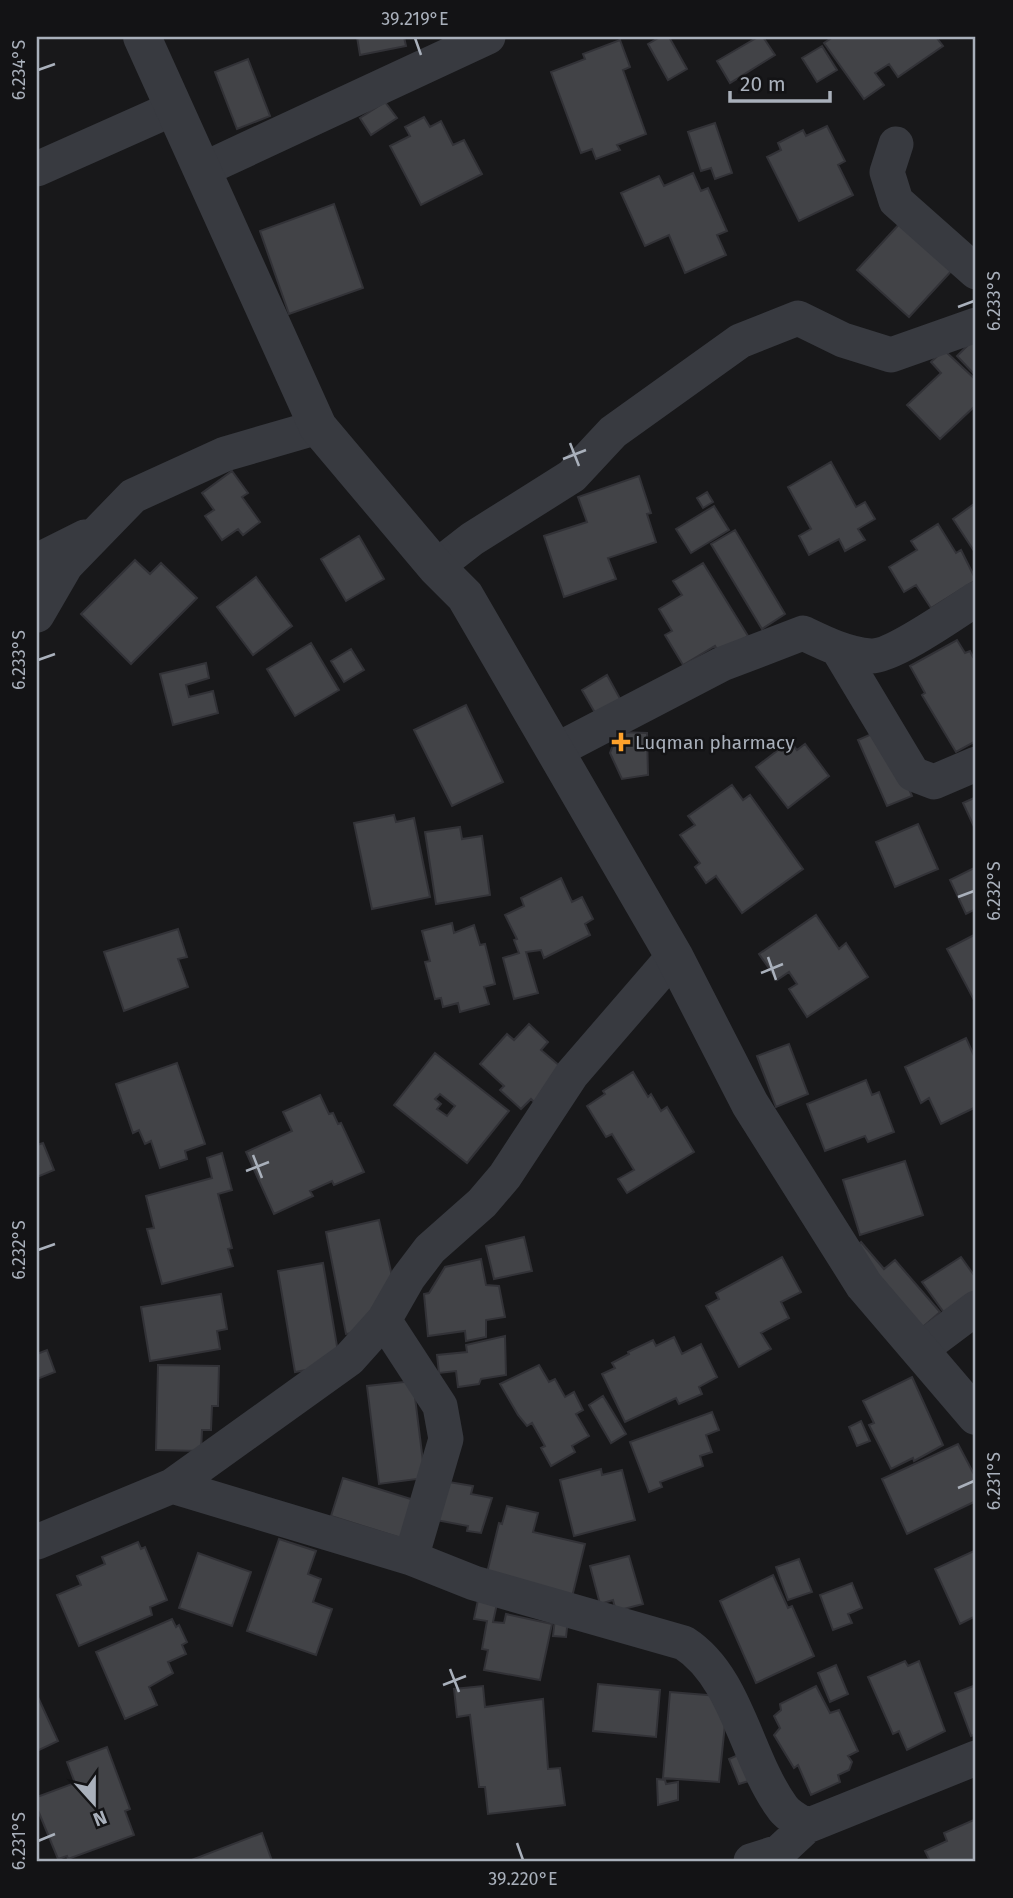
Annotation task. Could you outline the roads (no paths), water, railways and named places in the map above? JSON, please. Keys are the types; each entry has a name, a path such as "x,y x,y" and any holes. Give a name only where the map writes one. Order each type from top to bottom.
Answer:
{"street":[{"path":"142,37 318,427 436,567 465,596 557,750 674,956 750,1104 864,1285 976,1416"},
{"path":"202,170 488,37"},
{"path":"37,169 174,108"},
{"path":"896,144 887,172 896,201 976,272"},
{"path":"436,567 472,538 572,476 613,432 740,341 798,318 843,340 891,355 976,326"},
{"path":"37,615 66,565 133,496 225,454 318,427"},
{"path":"37,561 101,529"},
{"path":"557,750 722,664 803,633 838,649 873,657 915,638 976,599"},
{"path":"838,649 913,774 934,782 976,764"},
{"path":"37,1542 172,1486 349,1359 384,1320 408,1278 430,1249 482,1203 505,1176 572,1074 674,956"},
{"path":"920,1350 976,1308"},
{"path":"384,1320 440,1405 446,1439 411,1558"},
{"path":"172,1486 411,1558 474,1583 684,1643 703,1655 782,1808 807,1826"},
{"path":"751,1861 779,1852 807,1826 976,1758"}],"place":[{"name":"Luqman pharmacy","path":"621,742"}]}
